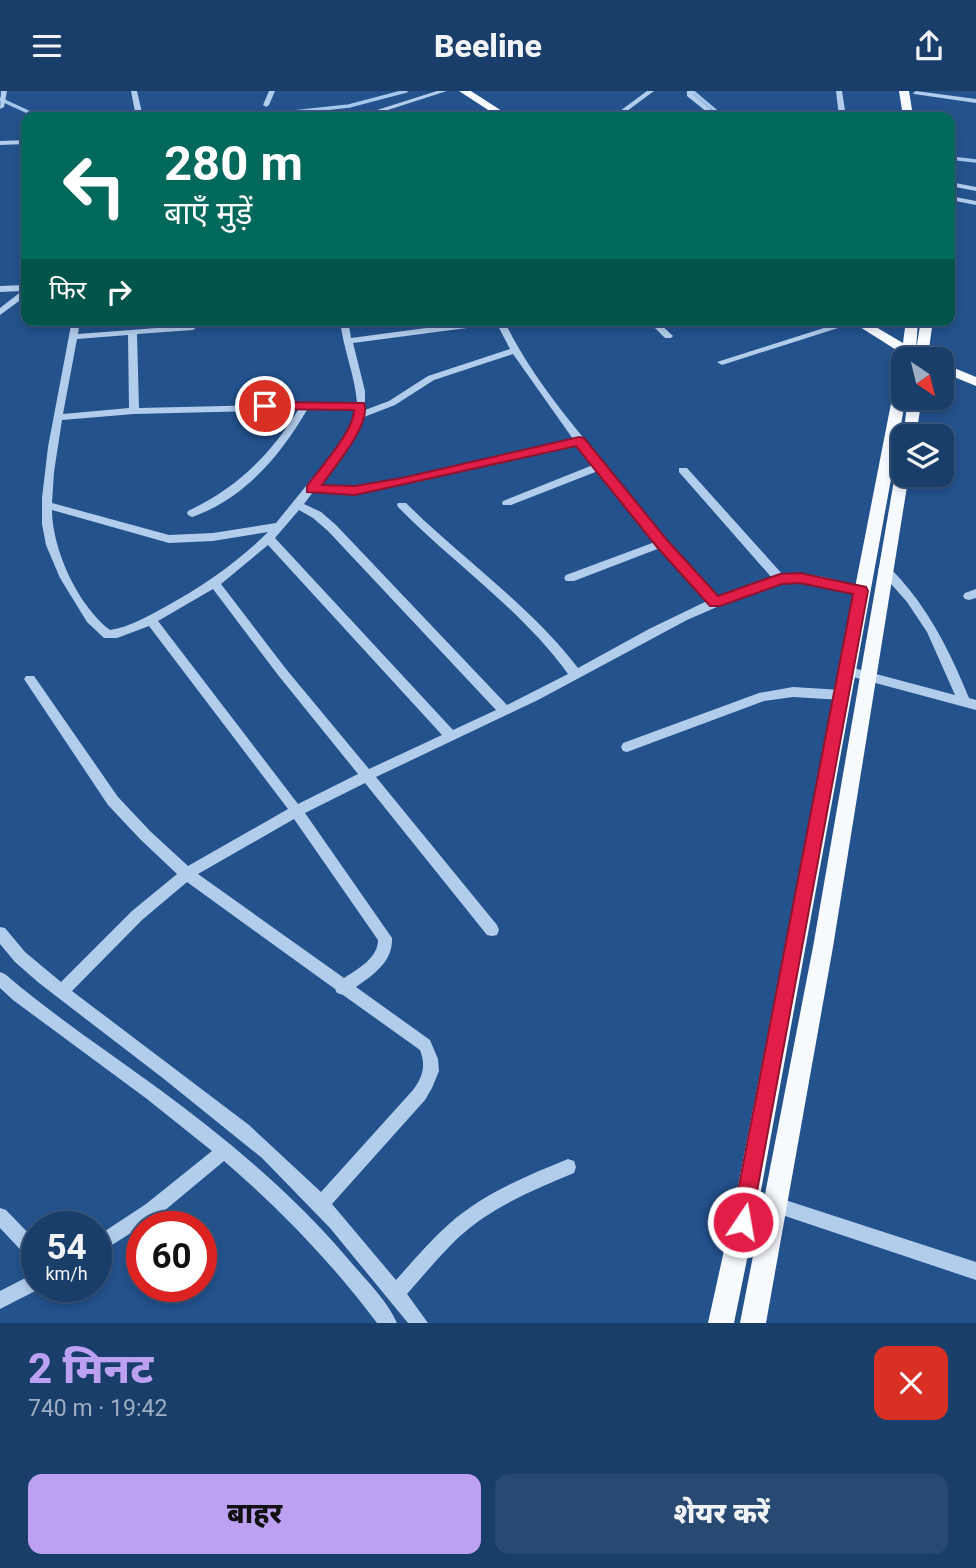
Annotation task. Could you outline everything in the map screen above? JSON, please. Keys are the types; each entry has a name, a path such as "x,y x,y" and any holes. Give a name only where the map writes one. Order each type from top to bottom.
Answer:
{"main road":[{"path":"464,91 498,112"},
{"path":"904,91 909,112"},
{"path":"915,112 916,92"},
{"path":"863,326 895,347"},
{"path":"908,347 911,326"},
{"path":"923,347 926,326"},
{"path":"954,372 976,382"},
{"path":"721,1323 748,1196 897,410"},
{"path":"753,1323 841,843 866,675 900,487"},
{"path":"816,835 841,843"}],"street":[{"path":"134,91 139,112"},
{"path":"266,104 272,91"},
{"path":"385,112 444,91"},
{"path":"622,112 651,91"},
{"path":"690,91 689,95 711,112"},
{"path":"839,91 842,112"},
{"path":"0,106 5,92"},
{"path":"916,92 976,101"},
{"path":"0,143 21,142"},
{"path":"955,185 976,189"},
{"path":"955,199 976,203"},
{"path":"0,289 21,290"},
{"path":"0,312 21,294"},
{"path":"75,326 59,417 47,526 54,552 75,596 103,633 118,634 215,584 237,568 300,506 340,452 360,411 345,326"},
{"path":"349,341 457,326"},
{"path":"503,326 516,350 579,441 662,543 715,602"},
{"path":"657,326 668,336"},
{"path":"722,362 839,326"},
{"path":"74,337 193,327"},
{"path":"132,334 134,411"},
{"path":"59,417 134,411 305,406 360,411 392,403 431,378 516,350"},
{"path":"192,513 231,493 266,464 288,436 305,406"},
{"path":"312,489 355,491 579,441"},
{"path":"507,503 601,466"},
{"path":"683,470 780,579"},
{"path":"48,505 169,539 214,537 281,526"},
{"path":"402,505 439,542 524,614 559,650 576,675"},
{"path":"300,506 332,528 504,710"},
{"path":"269,538 450,735"},
{"path":"570,577 662,543"},
{"path":"884,569 908,594 928,621 970,703"},
{"path":"62,991 155,898 187,874 296,810 576,675 650,633 715,602 780,579 800,578 861,591"},
{"path":"215,584 256,641 427,846 492,930"},
{"path":"151,619 296,810 385,938 387,947 383,956 342,988"},
{"path":"846,671 970,703"},
{"path":"30,679 113,801 187,874 235,906 342,988 391,1018 425,1045 433,1059 433,1075 419,1095 322,1203"},
{"path":"627,747 763,696 793,692 842,695"},
{"path":"0,933 9,946 62,991 246,1134 322,1203 419,1323"},
{"path":"0,979 38,1011 155,1096 283,1201 328,1247 388,1323"},
{"path":"112,1236 152,1210 223,1152"},
{"path":"396,1293 454,1231 486,1206 532,1181 568,1167"},
{"path":"776,1205 976,1271"},
{"path":"0,1216 21,1238"},
{"path":"0,1300 21,1289"}],"waterway":[{"path":"294,112 349,106 406,91"},
{"path":"692,91 717,112"},
{"path":"0,99 28,112"},
{"path":"955,159 976,161"}],"route":[{"path":"265,406 360,406 360,415 349,438 312,489 355,491 579,441 662,543 715,602 780,579 800,578 861,591 743,1222"}]}
